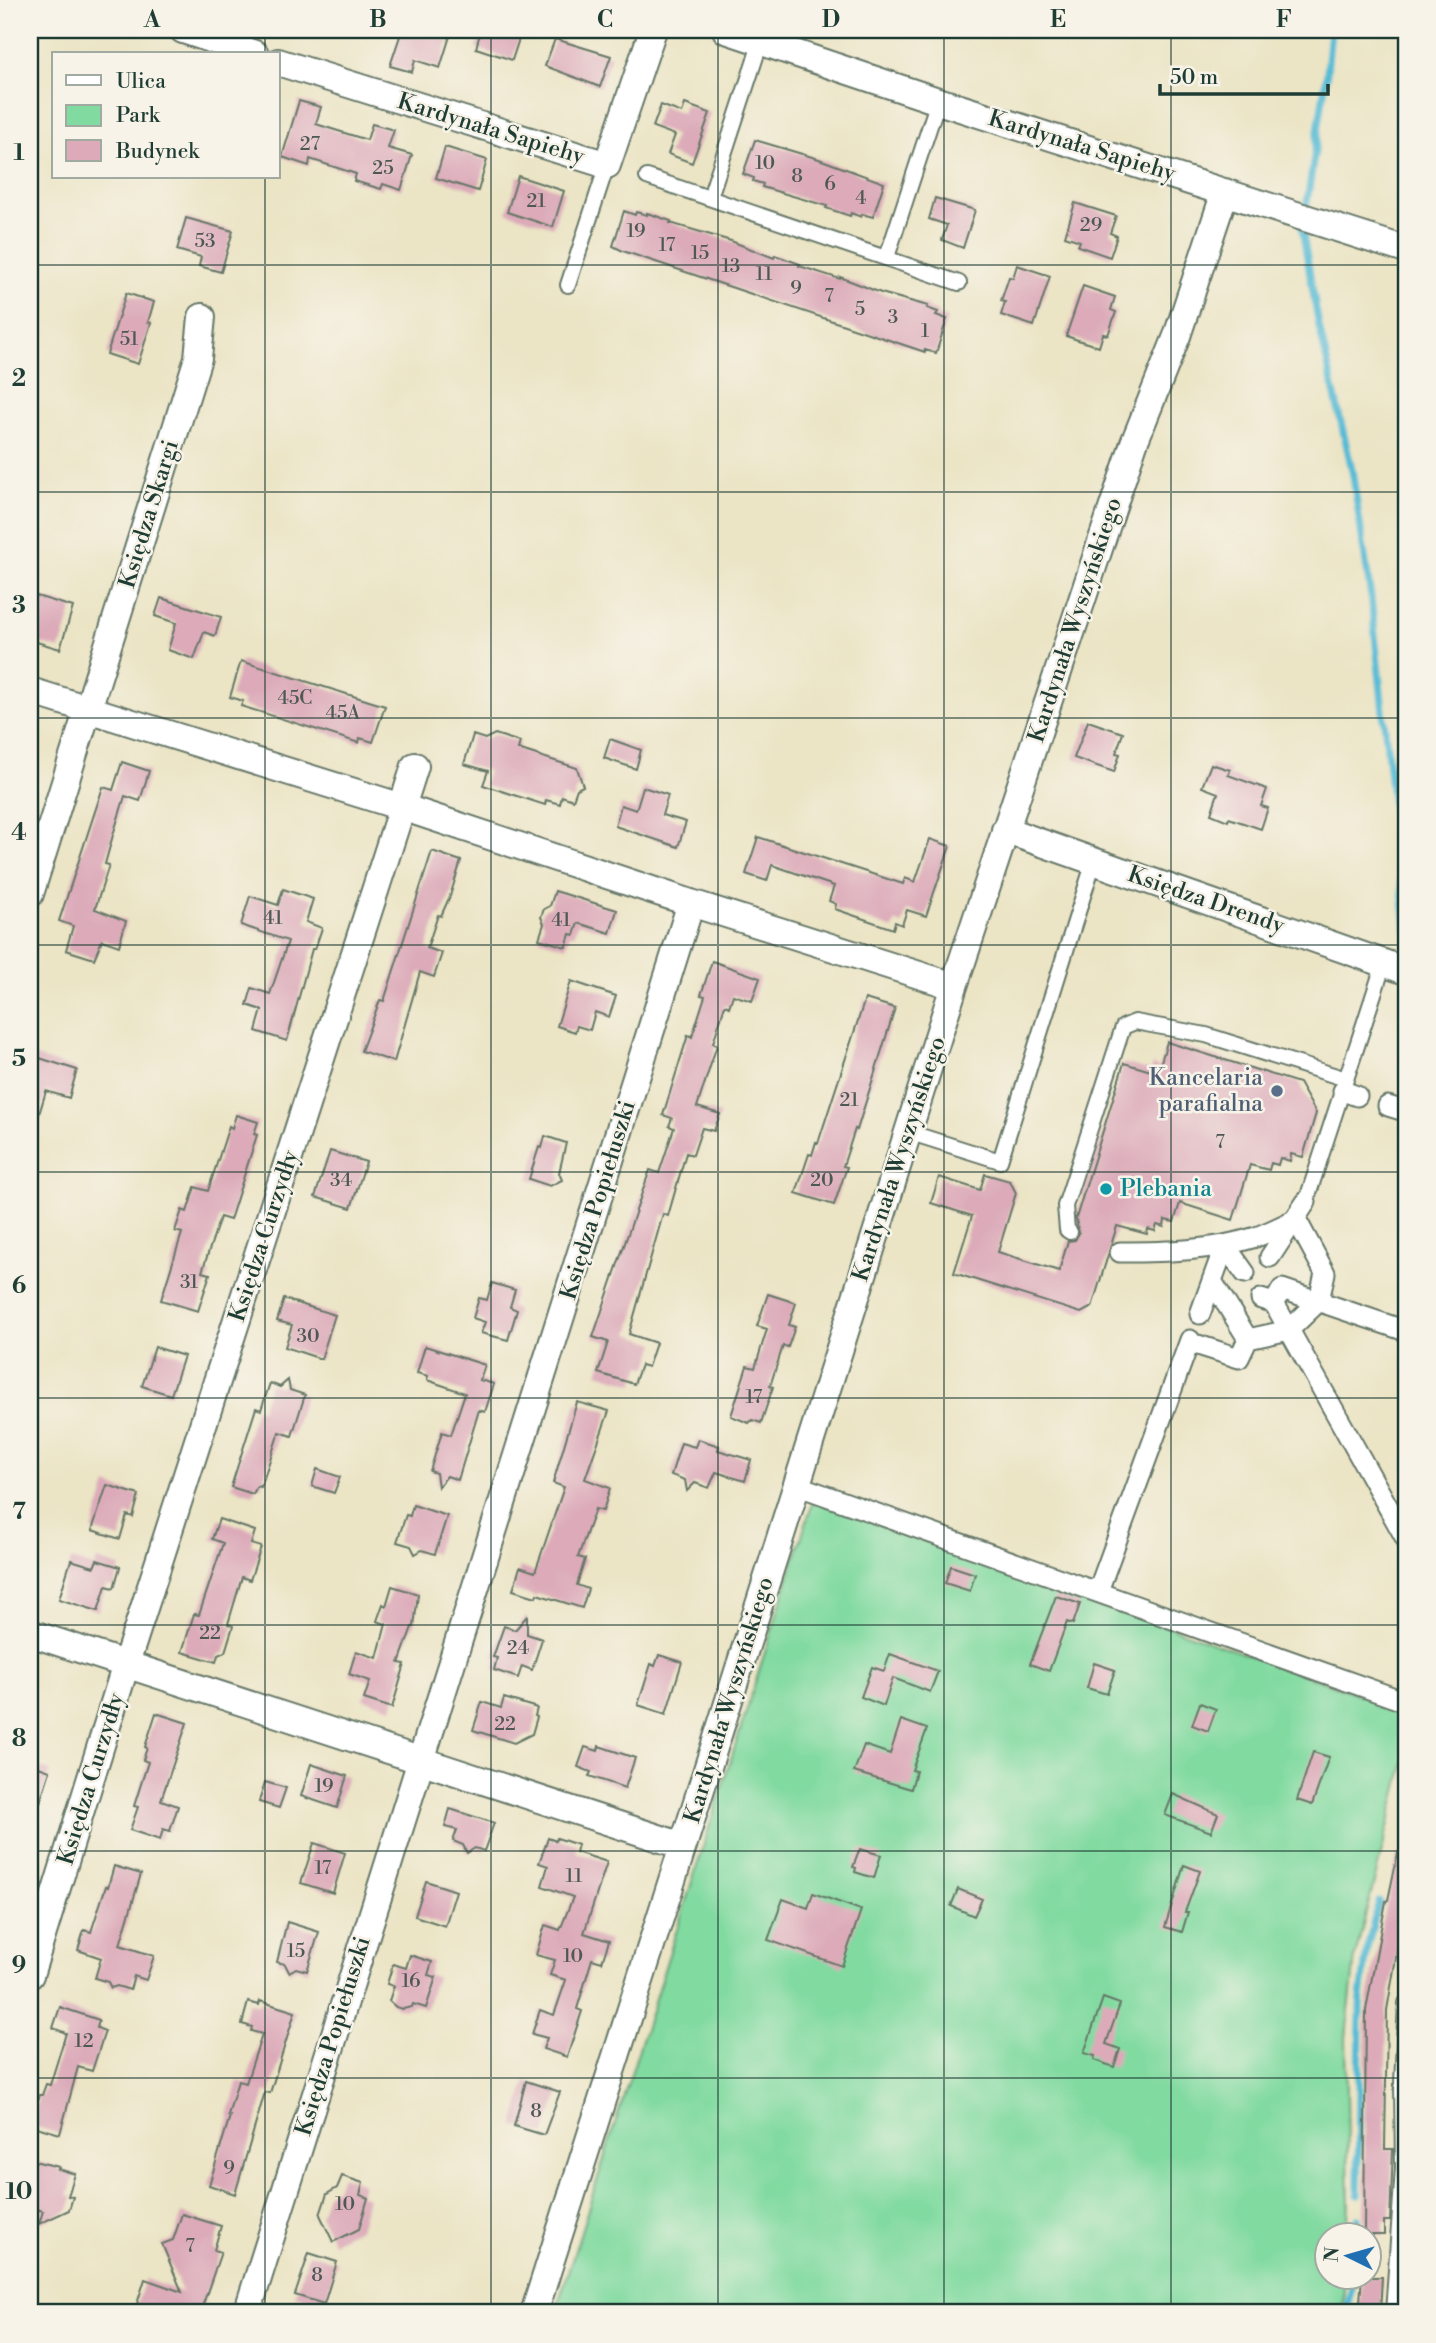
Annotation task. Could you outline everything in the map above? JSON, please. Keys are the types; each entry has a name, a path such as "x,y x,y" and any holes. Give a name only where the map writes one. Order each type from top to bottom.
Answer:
{"street":[{"path":"183,30 249,52"},
{"name":"Kardynała Sapiehy","path":"280,63 607,165 653,30"},
{"name":"Kardynała Sapiehy","path":"726,30 1225,192"},
{"path":"1225,192 1406,250"},
{"name":"Kardynała Wyszyńskiego","path":"534,2313 954,986 1134,443 1177,336 1225,192"},
{"name":"Księdza Skargi","path":"30,894 198,358 202,317"},
{"path":"30,691 402,807 691,903 954,986"},
{"name":"Księdza Curzydły","path":"30,1975 415,766"},
{"name":"Księdza Drendy","path":"1005,830 1395,967"},
{"name":"Księdza Popiełuszki","path":"247,2313 691,903"},
{"path":"1270,1257 1306,1202"},
{"path":"1120,1252 1180,1252 1225,1245 1257,1237 1296,1219"},
{"path":"1248,1339 1289,1330 1319,1301 1325,1273 1296,1219"},
{"path":"1225,1245 1245,1273"},
{"path":"1200,1314 1225,1245"},
{"path":"1212,1281 1248,1339"},
{"path":"1406,1331 1282,1289 1268,1301 1289,1330 1406,1539"},
{"path":"1098,1591 1194,1343 1239,1358 1248,1339"},
{"path":"796,1485 1406,1702"},
{"name":"Księdza Curzydły","path":"30,1633 421,1760"},
{"path":"421,1760 683,1846"}],"lane":[{"path":"710,197 761,41"},
{"path":"887,257 938,101"},
{"path":"568,285 607,165"},
{"path":"647,177 959,283"},
{"path":"908,1132 1000,1161 1094,861"},
{"path":"1306,1202 1395,967"},
{"path":"1070,1231 1067,1230 1065,1206 1123,1027 1135,1022 1206,1035 1349,1089"},
{"path":"1393,2313 1403,2168 1402,2083 1406,2003"}],"green space":[{"path":"813,1501 1406,1711 1406,1756 1355,1957 1346,2038 1348,2220 1314,2220 1314,2290 1344,2290 1343,2302 1337,2313 555,2313"}],"building":[{"path":"402,30 441,30 440,33 450,36 440,68 415,60 412,72 390,66"},
{"path":"481,30 522,30 512,60 476,48"},
{"path":"555,39 611,56 600,87 545,66"},
{"path":"299,101 321,107 316,124 367,140 372,124 394,130 388,148 412,155 401,190 383,184 381,189 354,181 356,174 310,159 309,166 282,157"},
{"path":"685,104 710,113 692,163 668,154 675,135 653,127 661,105 682,113"},
{"path":"755,140 819,159 884,183 873,217 862,214 861,217 851,213 850,216 826,208 827,206 762,187 763,184 743,174"},
{"path":"445,147 487,160 478,191 436,178"},
{"path":"518,176 564,191 553,227 507,212"},
{"path":"935,198 975,210 963,248 942,240 947,225 929,219"},
{"path":"1075,203 1116,216 1110,233 1117,236 1110,257 1078,246 1080,241 1065,236"},
{"path":"624,211 635,215 636,212 647,213 774,258 775,255 800,264 799,266 928,306 927,308 938,312 936,315 947,319 936,353 925,352 623,251 613,246"},
{"path":"186,218 233,231 221,272 199,266 201,257 177,250"},
{"path":"1017,265 1050,276 1034,326 1001,315 1005,302 1001,301 1009,277 1013,278"},
{"path":"1083,286 1115,297 1111,310 1116,312 1108,335 1103,334 1099,347 1066,336"},
{"path":"126,293 154,302 148,322 151,323 138,364 107,354"},
{"path":"30,594 73,607 60,649 30,640"},
{"path":"161,598 221,617 215,636 204,632 194,659 168,650 176,623 155,616"},
{"path":"241,661 385,706 373,742 360,738 359,743 241,706 243,701 230,697"},
{"path":"1088,721 1123,733 1116,753 1120,754 1114,772 1074,758"},
{"path":"495,734 520,742 518,749 577,768 583,786 577,789 573,800 562,796 560,804 546,800 545,805 483,785 488,771 464,764 473,735 485,739"},
{"path":"610,739 641,750 636,769 604,758"},
{"path":"122,762 149,771 140,801 125,796 105,864 109,865 95,909 126,921 119,946 102,940 94,959 66,950 73,926 59,921 103,787 113,790"},
{"path":"1211,764 1230,770 1228,775 1267,789 1261,806 1268,808 1261,829 1211,814 1218,793 1202,787"},
{"path":"643,787 668,795 662,815 686,822 678,847 615,826 621,805 636,810"},
{"path":"758,837 903,884 905,878 915,882 930,839 950,846 926,916 907,910 902,925 895,922 893,929 835,909 836,904 829,901 834,886 772,865 767,881 746,874"},
{"path":"432,851 461,861 450,896 441,916 438,915 427,948 442,953 434,977 420,972 394,1062 361,1051 380,1000 384,1001"},
{"path":"283,889 313,899 306,922 322,928 315,949 312,949 287,1041 256,1031 262,1010 247,1005 252,988 270,994 288,941 241,925 250,896 278,905"},
{"path":"555,891 617,910 610,933 578,923 574,935 570,934 566,947 539,939 544,924 541,917 544,909 550,906"},
{"path":"712,961 760,978 752,1001 733,995 729,1007 725,1005 713,1043 717,1045 697,1107 720,1114 714,1131 702,1128 693,1155 686,1153 668,1216 663,1214 629,1334 656,1343 648,1367 641,1365 634,1384 598,1373 608,1342 593,1337 650,1170 659,1173 674,1128 669,1126 672,1118 663,1115 688,1035 692,1037 705,996 701,995"},
{"path":"571,981 616,996 609,1017 595,1012 590,1030 577,1026 575,1032 557,1026"},
{"path":"865,999 895,1008 843,1166 847,1167 834,1205 796,1193 809,1154 812,1155 816,1142 818,1143"},
{"path":"1167,1042 1299,1083 1316,1113 1303,1157 1291,1154 1290,1161 1280,1158 1278,1165 1271,1163 1269,1170 1250,1165 1233,1220 1180,1203 1174,1222 1165,1220 1164,1227 1157,1225 1155,1231 1148,1229 1147,1234 1117,1226 1092,1307 1081,1313 954,1273 972,1216 931,1203 939,1177 980,1190 985,1174 1010,1181 1016,1193 998,1252 1059,1271 1068,1241 1075,1240 1079,1233 1076,1218 1124,1063 1151,1071 1153,1065 1159,1068"},
{"path":"30,1055 77,1070 69,1098 46,1091 34,1131 30,1130"},
{"path":"236,1115 258,1122 254,1134 257,1135 230,1220 220,1217 202,1272 210,1274 198,1311 161,1300 182,1233 175,1231 182,1210 187,1212 195,1187 208,1191 229,1126 232,1128"},
{"path":"545,1136 566,1143 559,1173 562,1180 550,1186 529,1179"},
{"path":"330,1151 366,1162 351,1208 315,1197"},
{"path":"492,1283 515,1290 510,1307 517,1310 508,1340 481,1333 485,1322 473,1318 479,1298 487,1300"},
{"path":"768,1294 796,1303 789,1325 795,1327 788,1347 783,1346 761,1423 752,1420 749,1423 731,1416 747,1366 755,1368 767,1329 757,1326"},
{"path":"284,1299 335,1315 321,1359 285,1347 292,1325 277,1321"},
{"path":"425,1346 485,1365 480,1380 494,1384 485,1412 479,1410 458,1480 447,1476 438,1487 436,1473 430,1471 442,1432 451,1435 465,1393 427,1380 428,1376 417,1373"},
{"path":"155,1347 184,1356 171,1395 142,1386"},
{"path":"288,1380 290,1390 305,1395 292,1436 279,1432 261,1487 257,1486 253,1494 231,1487 256,1408 261,1410 270,1383 280,1387"},
{"path":"577,1402 609,1411 585,1479 610,1488 603,1511 595,1509 578,1557 585,1559 577,1585 588,1589 582,1608 537,1594 536,1597 513,1590 520,1567 535,1572 544,1546 564,1487 553,1483"},
{"path":"698,1439 719,1446 718,1450 751,1460 745,1481 716,1472 709,1488 695,1483 687,1491 685,1480 671,1475 681,1443 695,1447"},
{"path":"317,1469 340,1477 334,1493 312,1486"},
{"path":"107,1485 139,1495 133,1517 127,1515 120,1539 92,1530"},
{"path":"413,1505 447,1516 435,1554 422,1550 415,1554 411,1546 397,1542 406,1515 410,1516"},
{"path":"219,1519 255,1531 251,1544 261,1547 250,1580 242,1577 228,1624 233,1626 225,1652 218,1655 216,1662 182,1652 194,1614 199,1615 223,1543 212,1539"},
{"path":"71,1560 94,1567 97,1560 120,1567 114,1588 106,1586 98,1611 59,1599"},
{"path":"951,1566 975,1574 970,1591 945,1583"},
{"path":"392,1586 418,1594 414,1627 399,1663 405,1664 392,1708 364,1699 370,1681 349,1674 356,1651 377,1658 386,1624 377,1621 383,1604 386,1606"},
{"path":"1056,1596 1080,1604 1073,1624 1067,1622 1049,1671 1030,1664"},
{"path":"527,1616 527,1634 542,1639 532,1670 522,1666 518,1678 494,1670 497,1658 493,1657 504,1626 515,1630"},
{"path":"890,1654 938,1671 930,1692 893,1678 884,1706 861,1697 872,1667 884,1671"},
{"path":"659,1655 682,1662 666,1714 638,1705 651,1664 655,1666"},
{"path":"1094,1663 1115,1670 1107,1694 1087,1688"},
{"path":"504,1698 537,1708 532,1734 514,1743 473,1730 482,1702 501,1708"},
{"path":"1200,1703 1216,1709 1208,1731 1192,1725"},
{"path":"156,1713 187,1723 161,1800 178,1806 170,1831 163,1829 160,1840 130,1830 138,1807 134,1806 148,1762 143,1760 147,1748 145,1747"},
{"path":"901,1720 927,1729 912,1770 916,1771 911,1789 854,1772 864,1745 890,1754"},
{"path":"599,1746 635,1758 625,1788 589,1776 591,1772 578,1767 585,1747 598,1751"},
{"path":"1313,1752 1329,1757 1312,1805 1297,1800"},
{"path":"30,1764 50,1771 34,1821 30,1820"},
{"path":"311,1764 347,1776 337,1808 301,1796"},
{"path":"265,1782 286,1788 279,1808 259,1802"},
{"path":"1173,1794 1218,1814 1211,1832 1165,1815"},
{"path":"450,1809 494,1823 484,1851 475,1848 467,1853 463,1845 453,1841 457,1830 445,1827"},
{"path":"548,1838 578,1845 576,1852 607,1862 584,1933 609,1941 602,1962 592,1959 577,2009 582,2011 567,2057 543,2049 547,2038 532,2034 540,2010 554,2015 566,1980 550,1975 555,1960 536,1955 545,1925 560,1930 573,1897 542,1886 548,1866 539,1863"},
{"path":"314,1843 345,1853 333,1893 301,1883"},
{"path":"860,1849 881,1855 874,1878 855,1872 856,1868 853,1867"},
{"path":"1398,1853 1406,1853 1406,1899 1387,2010 1385,2149 1393,2149 1390,2221 1384,2221 1364,2220 1366,2010"},
{"path":"1184,1865 1200,1871 1185,1912 1188,1912 1182,1932 1165,1927"},
{"path":"114,1866 141,1874 120,1945 154,1956 146,1980 134,1976 130,1990 117,1986 111,1988 108,1982 95,1978 101,1958 78,1950 84,1930 91,1932"},
{"path":"426,1881 456,1891 445,1926 415,1916"},
{"path":"958,1889 982,1899 974,1916 951,1906"},
{"path":"813,1893 861,1910 842,1966 768,1940 783,1899 808,1908"},
{"path":"287,1922 319,1932 307,1971 296,1968 289,1972 285,1964 277,1962"},
{"path":"410,1955 432,1962 428,1975 436,1977 426,2008 413,2004 412,2007 403,2009 389,2001 394,1986 387,1984 393,1964 406,1968"},
{"path":"1103,1998 1120,2004 1106,2044 1120,2049 1114,2067 1094,2060 1095,2056 1084,2053"},
{"path":"260,2001 295,2012 270,2093 265,2092 235,2194 209,2185 238,2081 246,2083 262,2034 251,2031 252,2027 242,2024 248,2002 259,2005"},
{"path":"60,2007 99,2020 97,2028 105,2031 92,2071 78,2067 60,2134 30,2125 39,2095 42,2095 46,2084 50,2085 66,2033 53,2028"},
{"path":"526,2081 560,2092 544,2135 514,2126"},
{"path":"30,2160 75,2174 68,2196 73,2197 69,2210 39,2224 43,2211 30,2207"},
{"path":"342,2176 363,2183 360,2195 368,2198 359,2229 333,2242 320,2215 327,2194 337,2188"},
{"path":"182,2214 221,2226 214,2250 221,2252 200,2313 146,2313 135,2310 145,2279 182,2292 162,2244 173,2240"},
{"path":"309,2253 337,2262 324,2304 295,2295"},
{"path":"1361,2290 1381,2290 1380,2313 1356,2313"}],"waterway":[{"path":"1306,209 1331,30"},
{"path":"1302,229 1319,326 1352,470 1371,597 1406,928"},
{"path":"1358,2195 1360,2006 1367,1948 1379,1901"},
{"path":"1345,2313 1351,2290"}],"place":[{"name":"Kancelaria parafialna","path":"1277,1091"},
{"name":"Plebania","path":"1106,1189"}]}
